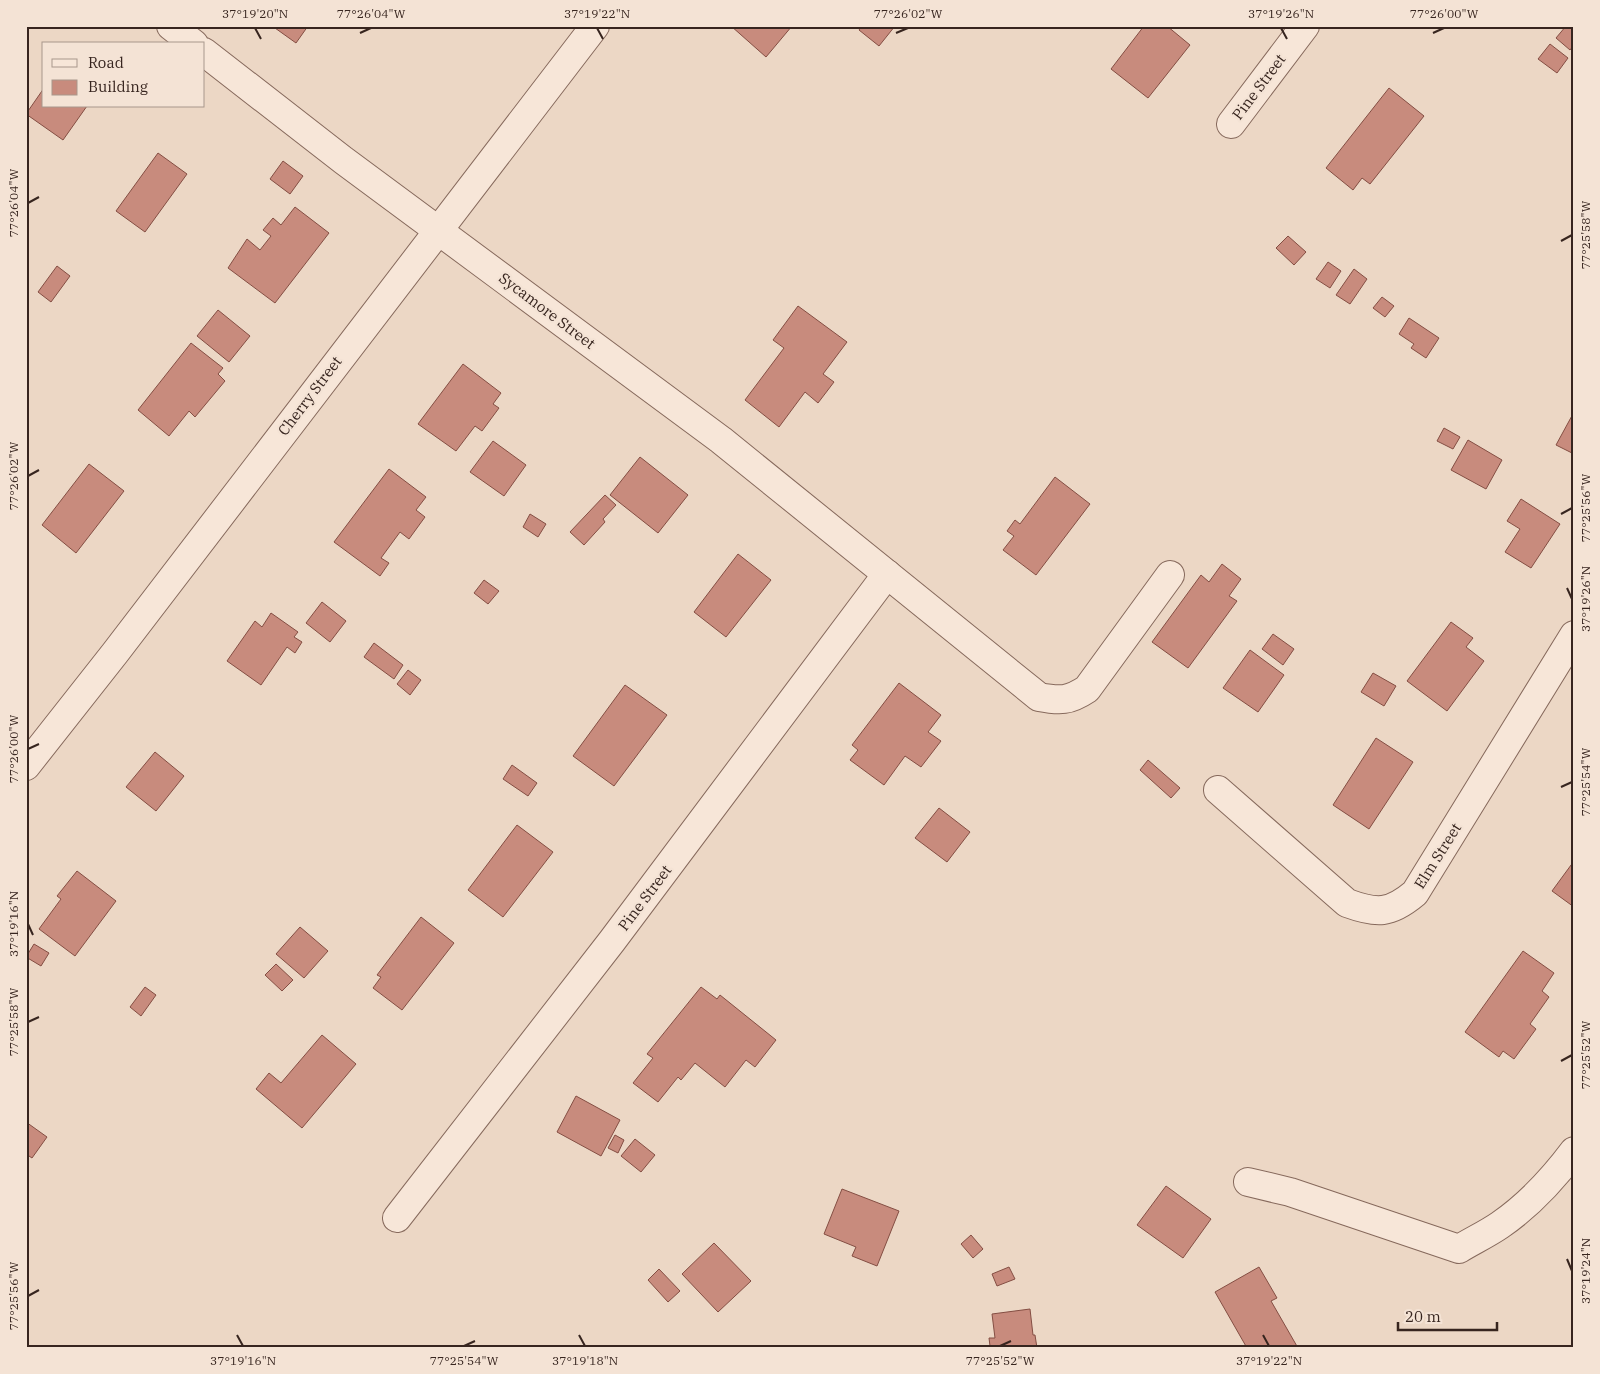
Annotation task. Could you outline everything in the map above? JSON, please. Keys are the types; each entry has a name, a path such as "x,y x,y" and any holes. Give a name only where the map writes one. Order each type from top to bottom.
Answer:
{"street":[{"path":"171,26 191,42"},
{"name":"Cherry Street","path":"26,766 115,653 595,26"},
{"name":"Pine Street","path":"1231,124 1306,26"},
{"name":"Sycamore Street","path":"205,53 342,160 722,440 1039,697 1057,701 1075,697 1088,689 1170,575"},
{"name":"Pine Street","path":"397,1218 612,941 887,574"},
{"name":"Elm Street","path":"1218,790 1347,903 1366,910 1387,910 1402,904 1415,894 1574,635"},
{"path":"1248,1182 1290,1192 1459,1249 1500,1226 1536,1195 1574,1151"}],"building":[{"path":"275,26 308,26 296,43 275,28"},
{"path":"731,26 792,26 766,57"},
{"path":"862,26 895,26 879,46 859,30"},
{"path":"1144,26 1167,26 1190,45 1148,98 1111,69"},
{"path":"1566,26 1574,27 1574,45 1570,50 1556,38"},
{"path":"1550,44 1568,58 1557,73 1538,59"},
{"path":"1389,88 1424,116 1370,184 1362,178 1353,190 1326,168"},
{"path":"42,91 42,108 86,108 63,140 26,114"},
{"path":"158,153 187,174 145,232 116,211"},
{"path":"283,161 303,176 290,194 270,179"},
{"path":"295,207 329,233 275,303 228,268 247,239 260,250 271,236 263,230 273,218 281,225"},
{"path":"1288,236 1306,252 1294,265 1276,248"},
{"path":"1328,262 1341,271 1330,288 1316,279"},
{"path":"57,266 70,276 51,302 38,292"},
{"path":"1354,269 1367,279 1350,304 1336,295"},
{"path":"1382,297 1394,306 1385,317 1373,308"},
{"path":"798,306 847,342 823,374 834,382 818,403 805,392 779,427 745,400 784,348 773,340"},
{"path":"218,310 250,336 229,362 197,336"},
{"path":"1409,318 1439,338 1426,358 1411,348 1414,344 1399,334"},
{"path":"191,343 223,368 218,374 225,381 195,417 189,411 169,436 138,410"},
{"path":"463,364 501,393 493,404 499,408 482,431 475,426 456,451 418,424"},
{"path":"1574,412 1574,454 1556,445"},
{"path":"1444,428 1460,437 1453,449 1437,441"},
{"path":"1468,440 1502,460 1486,489 1451,470"},
{"path":"493,441 526,465 504,496 470,472"},
{"path":"640,457 688,495 658,533 610,495"},
{"path":"89,464 124,491 76,553 42,525"},
{"path":"389,469 426,497 416,510 425,517 409,539 400,532 381,558 389,563 380,576 334,542"},
{"path":"1055,477 1090,504 1036,575 1003,550 1014,536 1007,531 1015,520 1020,524"},
{"path":"605,495 616,505 603,519 605,522 584,545 570,532"},
{"path":"1521,499 1560,524 1531,568 1505,552 1520,529 1507,521"},
{"path":"530,514 546,524 538,537 523,527"},
{"path":"738,554 771,580 726,637 694,612"},
{"path":"1222,564 1241,579 1229,596 1237,601 1188,668 1152,642 1201,575 1209,582"},
{"path":"484,580 499,591 488,604 474,593"},
{"path":"322,602 346,621 330,642 306,623"},
{"path":"271,613 298,632 294,637 302,642 295,653 287,647 261,685 227,661 255,621 262,627"},
{"path":"1451,622 1473,638 1466,647 1484,661 1447,711 1407,681"},
{"path":"1273,634 1294,649 1283,665 1262,649"},
{"path":"374,643 403,665 394,679 364,657"},
{"path":"1250,650 1284,675 1258,712 1223,688"},
{"path":"408,670 421,680 410,695 397,684"},
{"path":"1373,673 1396,686 1384,706 1361,692"},
{"path":"899,683 941,715 928,732 941,741 921,767 905,756 884,785 850,760 858,750 852,745"},
{"path":"625,685 667,715 614,786 573,756"},
{"path":"1376,738 1413,762 1369,829 1333,805"},
{"path":"155,752 184,776 156,811 126,787"},
{"path":"1148,760 1180,788 1171,798 1140,770"},
{"path":"512,765 537,783 528,796 503,779"},
{"path":"939,808 970,832 947,862 915,838"},
{"path":"517,825 553,852 503,917 468,890"},
{"path":"1574,861 1574,907 1552,891"},
{"path":"77,871 116,901 75,956 39,929 61,899 57,896"},
{"path":"421,917 454,943 402,1010 373,988 381,977 377,975"},
{"path":"300,927 328,951 304,978 276,954"},
{"path":"34,944 49,953 41,966 26,957"},
{"path":"1523,951 1554,973 1542,991 1549,997 1530,1024 1536,1029 1514,1059 1503,1051 1499,1057 1465,1032"},
{"path":"276,964 293,980 282,991 265,975"},
{"path":"145,987 156,995 141,1016 130,1007"},
{"path":"701,987 717,999 720,995 776,1040 755,1067 746,1060 725,1087 695,1063 681,1080 678,1077 658,1102 633,1083 653,1058 647,1054"},
{"path":"322,1035 356,1064 302,1128 256,1089 269,1073 281,1083"},
{"path":"576,1096 620,1120 601,1156 557,1132"},
{"path":"26,1122 47,1137 32,1158 26,1154"},
{"path":"615,1135 624,1140 618,1153 608,1148"},
{"path":"635,1139 655,1155 641,1172 621,1156"},
{"path":"1166,1186 1211,1219 1183,1258 1137,1225"},
{"path":"842,1189 899,1211 877,1266 852,1256 856,1247 824,1234"},
{"path":"971,1235 983,1249 973,1258 961,1244"},
{"path":"714,1243 751,1281 718,1312 682,1274"},
{"path":"1009,1267 1015,1279 997,1286 992,1274"},
{"path":"1259,1267 1277,1298 1271,1301 1298,1348 1247,1348 1215,1292"},
{"path":"659,1269 680,1291 668,1302 648,1280"},
{"path":"1030,1309 1033,1335 1035,1335 1037,1348 987,1348 987,1346 990,1346 989,1338 995,1338 992,1314"}]}
